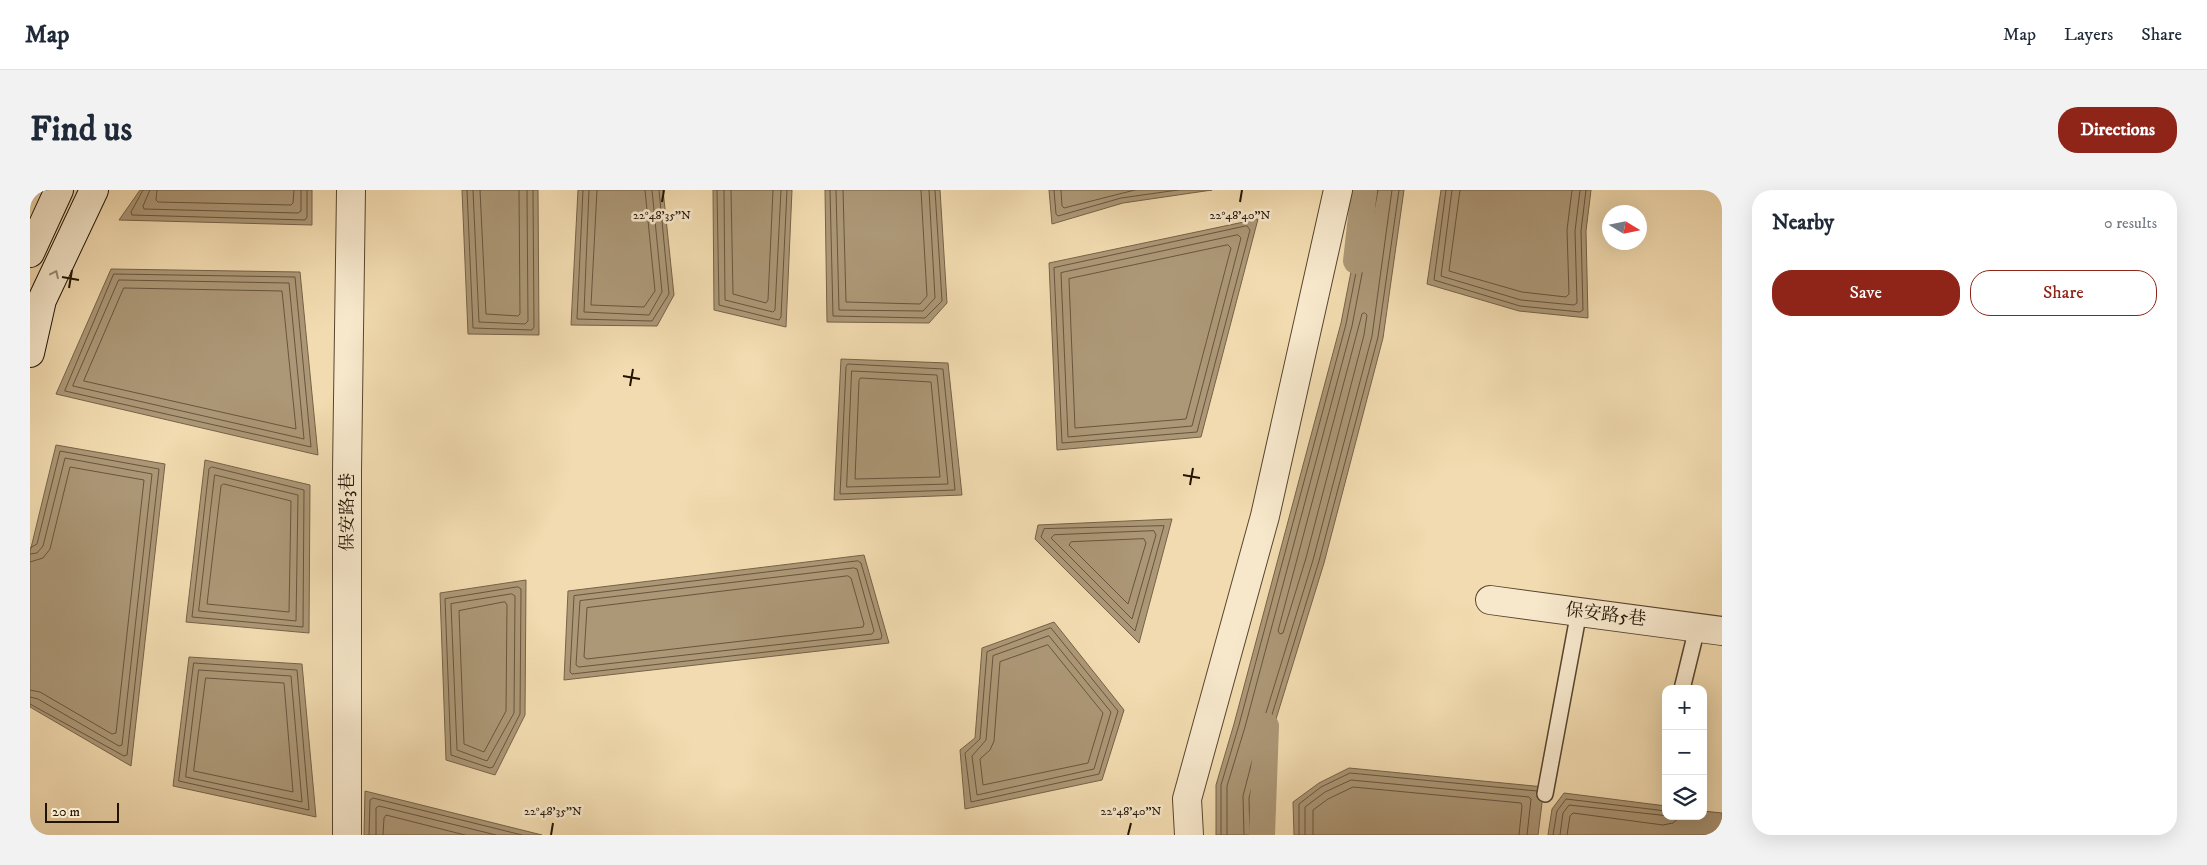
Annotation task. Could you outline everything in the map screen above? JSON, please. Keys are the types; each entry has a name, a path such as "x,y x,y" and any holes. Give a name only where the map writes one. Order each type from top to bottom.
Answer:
{"street":[{"path":"30,253 59,190"},
{"path":"30,353 42,300 94,190"},
{"name":"保安路3巷","path":"347,835 347,471 351,190"},
{"path":"1189,835 1187,799 1265,516 1338,190"},
{"name":"保安路5巷","path":"1490,600 1579,610 1709,630"}],"lane":[{"path":"1545,794 1579,610"},
{"path":"1684,685 1709,630"}],"water":[{"path":"140,190 312,190 312,225 119,220"},
{"path":"462,190 538,190 539,335 468,334"},
{"path":"578,190 663,190 674,295 657,326 571,325"},
{"path":"713,190 792,190 786,327 714,310"},
{"path":"825,190 940,190 947,303 929,323 827,322"},
{"path":"1049,190 1212,190 1123,203 1052,224"},
{"path":"1367,190 1404,190 1383,338 1324,563 1268,745 1254,799 1255,835 1216,835 1216,785 1341,323"},
{"path":"1441,190 1591,190 1586,231 1588,318 1519,311 1427,284"},
{"path":"1258,219 1201,437 1057,450 1049,263"},
{"path":"111,269 300,272 318,455 56,394"},
{"path":"841,359 948,363 962,495 834,500"},
{"path":"56,445 165,464 131,766 30,707 30,552"},
{"path":"205,460 310,485 309,633 186,622"},
{"path":"1172,519 1139,643 1035,539 1038,525"},
{"path":"864,555 889,643 564,680 568,591"},
{"path":"526,580 525,715 495,775 446,760 440,593"},
{"path":"1054,622 1124,710 1102,780 965,809 960,750 975,738 982,648"},
{"path":"189,657 302,664 316,817 173,786"},
{"path":"1349,768 1544,787 1538,835 1294,835 1293,802 1319,783"},
{"path":"365,791 542,835 364,835"},
{"path":"1564,793 1662,805 1662,820 1707,820 1707,811 1722,813 1722,835 1548,835 1552,809"}],"waterway":[{"path":"1356,261 1364,190"},
{"path":"1262,835 1266,726"}]}
